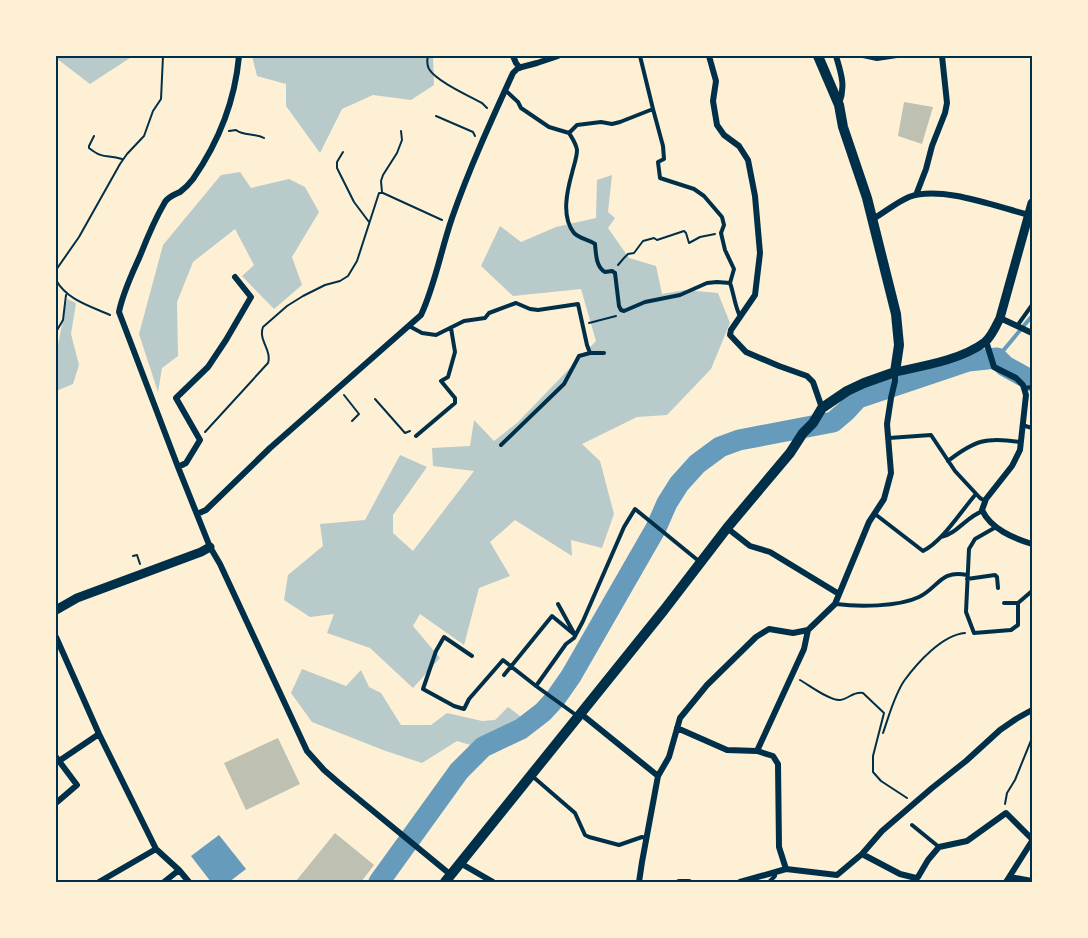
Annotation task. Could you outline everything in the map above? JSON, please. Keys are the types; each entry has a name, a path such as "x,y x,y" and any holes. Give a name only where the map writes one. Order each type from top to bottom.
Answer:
{"main road":[{"path":"448,880 813,423 822,408 864,382 895,376 899,345 896,314 873,219 843,127 839,105 818,56"}],"street":[{"path":"239,56 228,113 212,148 192,181 166,200 122,298 119,312 210,547 307,751 331,777 414,844 448,880"},
{"path":"513,56 520,68"},
{"path":"197,514 206,510 270,448 421,315 460,194 515,70 558,56"},
{"path":"708,56 716,81 713,101 717,125 724,135 739,147 748,160 755,196 760,253 755,296 731,330 730,335 746,352 807,376 813,382 822,408"},
{"path":"836,56 843,82 843,94 839,105"},
{"path":"916,195 947,103 942,56"},
{"path":"873,219 908,198 936,193 955,195 1029,215"},
{"path":"639,882 658,776 669,757 680,718 707,685 756,637 769,629 793,633 808,630 835,604 869,522 884,500 891,472 887,424 895,376 953,358 986,341 1000,318 1029,227 1032,203"},
{"path":"178,467 186,464 200,440 176,398 208,367 251,297 235,277"},
{"path":"1000,318 1032,333"},
{"path":"986,341 994,367 1016,378 1024,388 1026,395 1020,450 1012,466 985,501 983,511 986,518 996,527 1032,544"},
{"path":"727,528 750,546 770,552 839,594"},
{"path":"56,610 76,598 210,547"},
{"path":"758,751 804,649 808,630"},
{"path":"56,637 99,734 156,849 189,882"},
{"path":"740,882 786,869 837,875 862,854 882,831 1000,730 1032,710"},
{"path":"579,715 658,776"},
{"path":"677,728 727,750 758,751 773,756 778,764 779,847 786,869"},
{"path":"56,803 77,785 57,759 99,734"},
{"path":"900,874 918,877 928,860 939,848 967,841 1006,813 1032,840 1008,880"},
{"path":"99,882 156,849"},
{"path":"862,854 913,882"},
{"path":"460,863 493,882"},
{"path":"164,882 179,870"},
{"path":"1008,880 1032,880"},
{"path":"679,882 689,882"}],"lane":[{"path":"640,56 663,146 664,159 658,162 660,178 694,189 704,195 722,217 724,225 721,233 725,250 734,269 730,283 740,316"},
{"path":"862,56 877,58 897,56"},
{"path":"505,90 521,108 549,127 569,133 575,142 576,157 566,205 570,227 580,238 595,244 597,262 601,269 615,273 619,306 622,310 645,302 680,295 707,283 730,283"},
{"path":"569,133 577,125 601,122 612,124 653,109"},
{"path":"409,326 422,333 436,335 464,321 485,318 489,313 516,303 538,310 579,304 590,353"},
{"path":"1017,326 1032,305"},
{"path":"416,436 455,403 455,398 441,381 448,377 455,352 451,328"},
{"path":"501,446 564,384 579,357 604,352"},
{"path":"1024,388 1032,387"},
{"path":"1022,425 1032,428"},
{"path":"889,438 931,435 955,471 985,501"},
{"path":"948,460 965,447 981,441 1020,442"},
{"path":"875,514 922,551 941,537 976,494"},
{"path":"536,686 583,621 624,527 635,508 700,562"},
{"path":"941,537 948,535 983,511"},
{"path":"996,527 975,540 969,549 966,612 974,633 1011,630 1018,625 1018,603"},
{"path":"835,604 868,607 911,600 919,597 940,579 960,573 967,577 995,576 998,588"},
{"path":"1004,603 1018,603 1032,591"},
{"path":"558,604 575,635"},
{"path":"504,675 552,616 575,635"},
{"path":"472,656 444,637 436,651 423,689 464,709 469,699 503,660 579,715"},
{"path":"531,775 575,813 585,835 619,844 642,837 646,838"},
{"path":"912,825 939,848"},
{"path":"769,882 775,876 775,872"},
{"path":"835,882 837,875"}],"path":[{"path":"56,270 79,237 123,159 144,136 153,111 161,99 163,56"},
{"path":"428,56 429,69 437,78 489,109"},
{"path":"436,116 473,132 475,151 478,152"},
{"path":"219,131 236,130 239,133 264,138"},
{"path":"382,193 381,181 397,153 402,140 401,131"},
{"path":"93,136 89,148 101,156 123,159"},
{"path":"343,152 337,162 339,175 354,202 369,222"},
{"path":"198,438 268,363 270,357 262,337 263,327 287,306 303,296 348,276 357,261 379,193 382,193"},
{"path":"382,193 450,224"},
{"path":"613,272 628,254 634,253 643,242 654,238 657,240 684,231 689,243 700,237 721,233"},
{"path":"56,280 57,287 66,294 111,315 121,316"},
{"path":"56,332 63,320 66,294"},
{"path":"583,324 606,320 617,316 622,310"},
{"path":"338,388 359,414 352,421"},
{"path":"375,399 405,433 409,431 416,436"},
{"path":"133,556 137,555 140,564"},
{"path":"884,733 890,712 904,682 933,648 959,634 974,633"},
{"path":"792,675 832,699 844,699 854,693 863,693 884,712 873,756 873,772 881,781 914,804"},
{"path":"1006,813 1006,793 1016,780 1032,738"}],"shaded area":[{"path":"56,56 133,56 90,84"},
{"path":"252,56 433,56 434,85 411,100 373,95 342,109 320,153 286,106 286,84 257,76"},
{"path":"240,172 251,188 289,179 305,187 319,212 292,257 302,285 274,309 242,276 254,265 235,229 193,262 177,302 178,356 162,368 158,392 139,334 163,245 221,175"},
{"path":"612,175 608,212 615,218 608,228 629,258 656,266 662,294 685,290 718,293 730,323 711,369 667,415 637,417 582,444 600,461 614,514 602,548 571,540 572,556 515,520 490,542 510,576 479,588 464,645 420,614 413,626 440,658 413,688 370,648 327,633 334,614 310,617 284,600 288,575 323,546 320,524 365,520 400,455 427,467 393,515 393,533 413,551 474,471 433,466 432,448 470,446 474,420 494,441 517,423 596,341 581,289 513,296 481,266 500,226 521,242 556,227 596,218 597,180"},
{"path":"67,299 76,303 71,334 79,365 73,384 56,391 56,349"},
{"path":"302,669 346,686 361,670 369,687 381,693 401,725 431,725 447,713 482,721 495,720 508,707 520,716 519,726 504,733 494,730 474,746 457,741 422,763 312,722 291,693"}],"water":[{"path":"219,835 246,869 229,882 211,882 191,856"}],"building":[{"path":"904,102 933,107 922,144 898,136"},
{"path":"278,738 300,784 246,810 224,763"},
{"path":"335,833 374,865 361,882 296,881"}],"waterway":[{"path":"997,358 1032,316"},
{"path":"379,882 459,771 483,747 521,729 543,712 555,699 571,676 656,528 667,503 679,484 697,464 720,447 739,440 833,422 858,398 968,361 997,358 1005,366 1032,381"}]}
